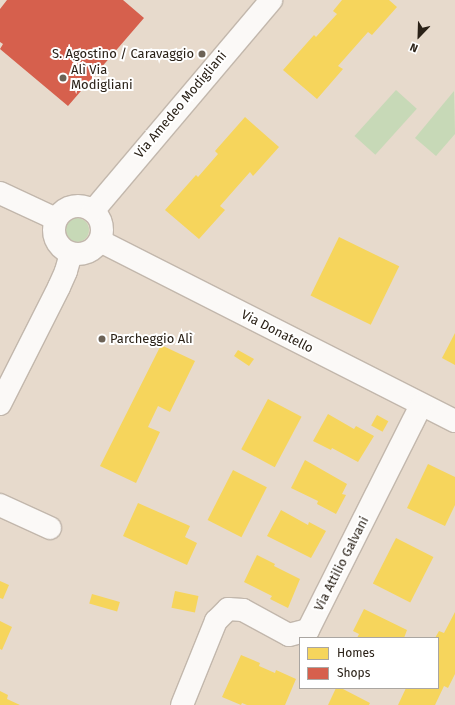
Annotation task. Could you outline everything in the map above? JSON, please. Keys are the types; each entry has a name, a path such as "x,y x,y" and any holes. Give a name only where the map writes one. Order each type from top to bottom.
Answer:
{"street":[{"name":"Via Amedeo Modigliani","path":"93,211 271,0"},
{"path":"0,193 56,219"},
{"path":"72,206 79,206 93,211 101,225 100,241 90,251 84,254 70,254 63,250 54,236 53,228 56,219 66,209 72,206"},
{"name":"Via Donatello","path":"100,241 455,421"},
{"path":"0,404 59,287 66,271 70,254"},
{"name":"Via Attilio Galvani","path":"182,705 216,621 228,609 243,610 289,635 308,630 421,405"},
{"path":"0,504 50,528"}],"green space":[{"path":"396,90 417,109 375,155 355,136"},
{"path":"454,91 455,134 436,156 415,138"},
{"path":"77,218 82,219 88,225 88,235 82,241 77,242 72,241 66,235 65,230 66,225 72,219"}],"building: Homes":[{"path":"342,0 389,0 397,7 372,35 368,32 338,66 343,69 317,99 283,70 314,35 316,37 337,14 333,11"},
{"path":"245,117 279,147 253,176 250,172 220,206 225,210 199,239 165,210 196,175 198,177 218,154 215,151"},
{"path":"339,237 399,266 371,325 311,295"},
{"path":"455,333 455,365 442,358"},
{"path":"161,345 195,361 170,412 158,406 148,427 160,432 136,483 100,466"},
{"path":"238,350 254,359 249,366 234,356"},
{"path":"268,399 302,417 275,467 241,449"},
{"path":"328,414 354,429 356,426 374,436 358,462 332,448 331,450 313,441"},
{"path":"377,415 388,421 383,432 371,425"},
{"path":"305,460 347,484 342,494 346,495 336,514 317,504 318,501 291,488"},
{"path":"428,464 455,477 455,505 445,526 407,508"},
{"path":"233,470 267,487 241,537 208,520"},
{"path":"138,503 190,526 185,537 197,543 187,565 123,536"},
{"path":"281,510 308,525 309,522 326,531 311,558 267,536"},
{"path":"396,538 433,557 410,603 373,583"},
{"path":"257,555 275,564 274,566 300,579 288,608 270,599 272,596 244,582"},
{"path":"0,581 9,585 3,599 0,598"},
{"path":"175,591 198,596 195,613 171,608"},
{"path":"92,594 120,602 117,612 89,604"},
{"path":"364,609 407,630 404,637 358,637 359,634 353,631"},
{"path":"455,612 455,674 448,688 444,686 435,705 398,705 406,689 439,689 439,637 436,637 439,631 444,633"},
{"path":"0,621 12,627 2,650 0,649"},
{"path":"241,655 260,663 259,666 275,673 276,670 296,679 285,705 247,705 242,703 241,705 222,697"},
{"path":"336,689 343,689 370,703 369,705 328,705"},
{"path":"0,691 8,695 7,699 20,705 0,705"}],"building: Shops":[{"name":"Alì Via Modigliani","path":"7,0 123,0 144,18 68,106 0,49 3,44 0,42 0,9"}],"place":[{"name":"S. Agostino / Caravaggio","path":"202,54"},
{"name":"Alì Via Modigliani","path":"63,78"},
{"name":"Parcheggio Alì","path":"102,339"}]}
